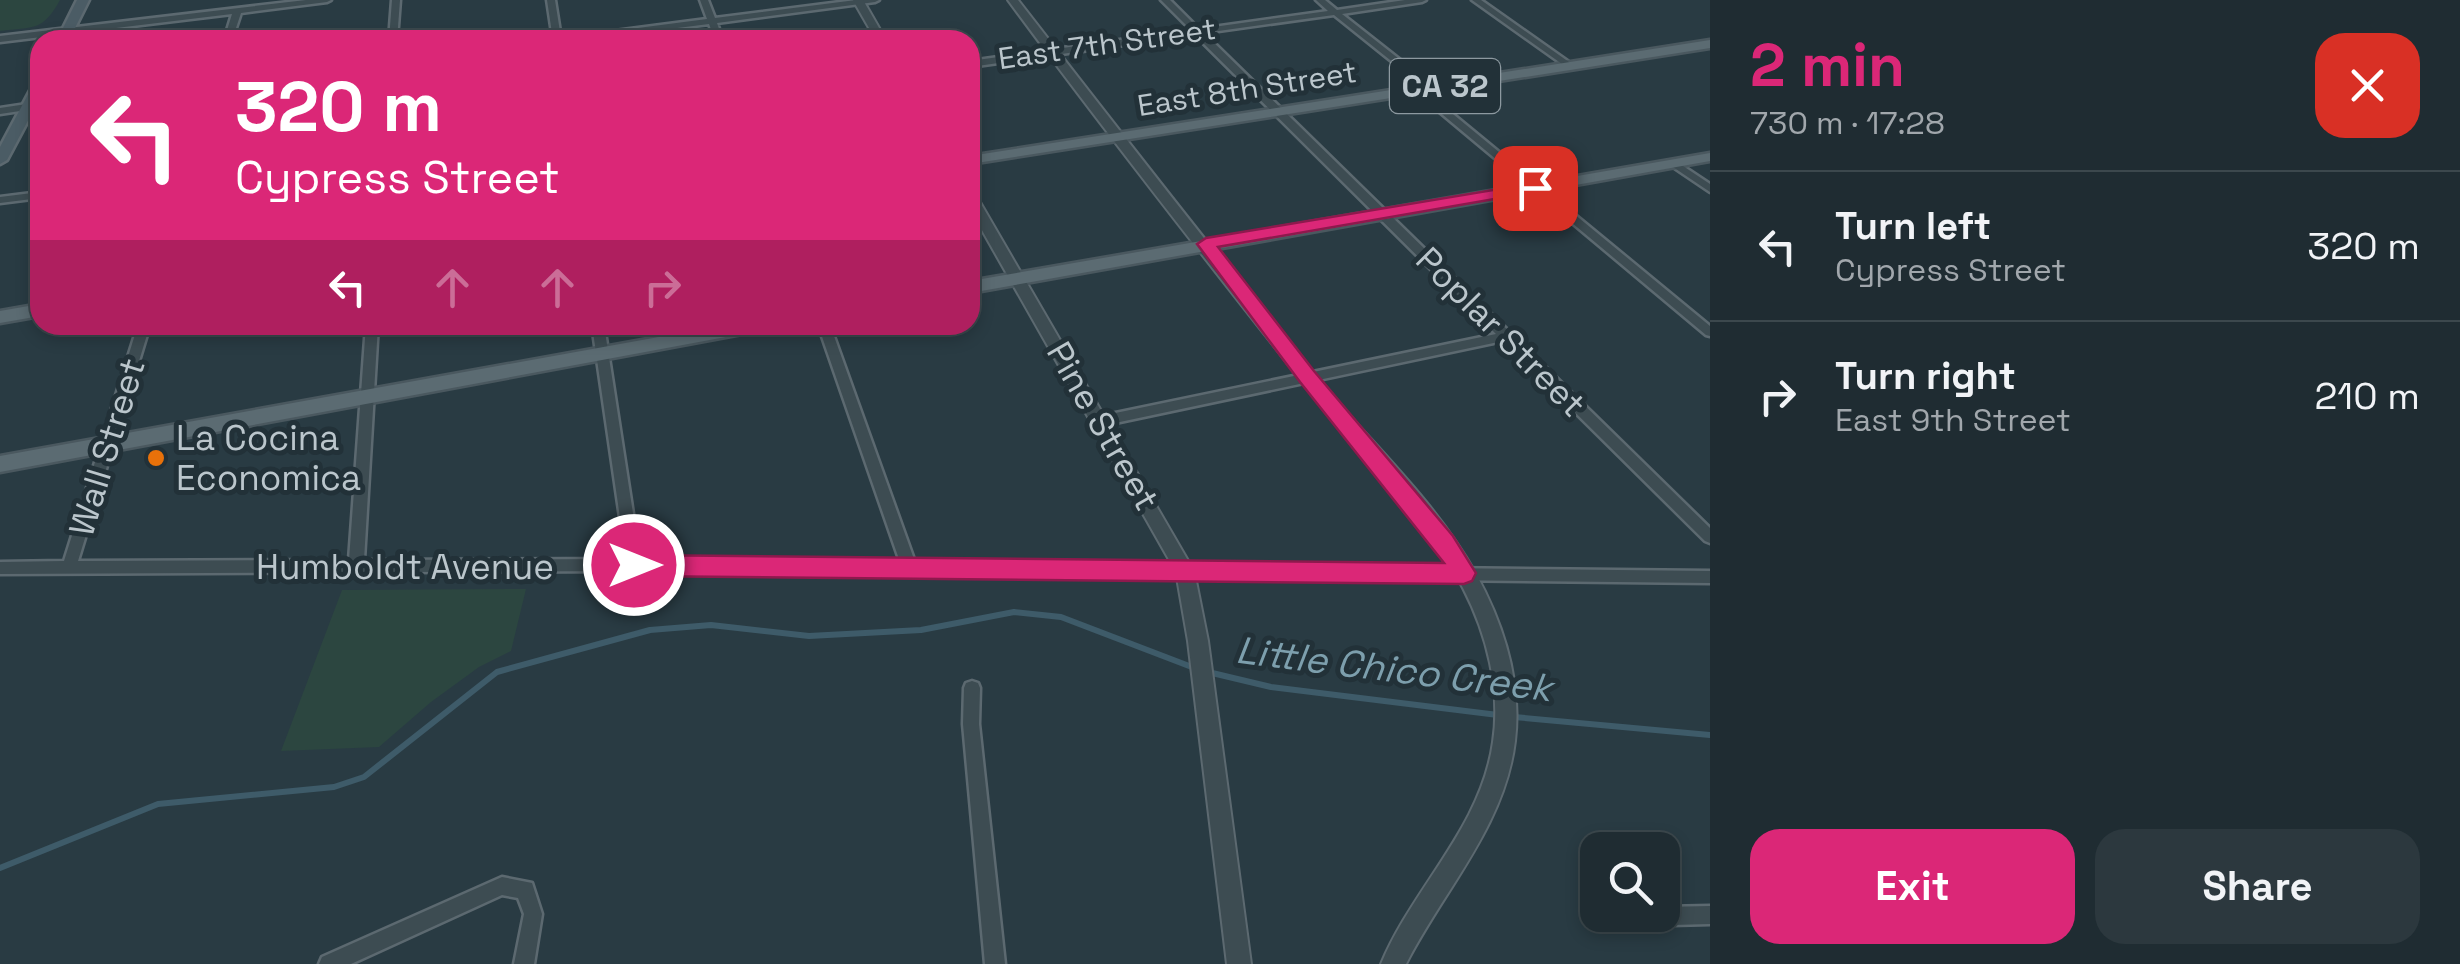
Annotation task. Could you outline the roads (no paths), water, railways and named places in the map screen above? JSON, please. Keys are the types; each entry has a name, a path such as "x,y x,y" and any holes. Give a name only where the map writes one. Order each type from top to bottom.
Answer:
{"main road":[{"path":"68,30 84,0"},
{"name":"East 8th Street","path":"980,158 1710,44"},
{"path":"0,160 30,112"},
{"path":"980,285 1710,156"},
{"path":"0,316 30,312"},
{"path":"0,464 704,335"}],"street":[{"path":"99,30 327,0"},
{"path":"394,30 396,0"},
{"path":"551,0 558,30"},
{"path":"704,0 715,30"},
{"path":"640,30 875,0"},
{"path":"1013,0 1307,376 1445,543 1483,608 1498,648 1504,745 1484,809 1392,964"},
{"name":"Poplar Street","path":"1165,0 1710,537"},
{"path":"1320,0 1420,79 1427,98 1710,332"},
{"name":"East 7th Street","path":"980,63 1422,0"},
{"path":"1476,0 1572,66"},
{"path":"859,1 876,30"},
{"path":"231,30 237,10"},
{"path":"0,39 30,37"},
{"path":"0,111 30,107"},
{"path":"1674,163 1710,189"},
{"path":"0,200 30,196"},
{"name":"Pine Street","path":"980,215 1184,571 1198,641 1239,964"},
{"name":"Wall Street","path":"69,568 141,335"},
{"path":"356,567 371,335"},
{"path":"599,335 634,565"},
{"path":"828,335 909,567"},
{"path":"1101,421 1505,336"},
{"name":"Humboldt Avenue","path":"0,568 634,565 1710,577"},
{"path":"972,688 971,724 995,964"},
{"path":"328,964 502,886 525,890 534,914 524,964"},
{"path":"1680,915 1710,915"}],"waterway":[{"name":"Little Chico Creek","path":"0,868 158,804 334,787 364,777 497,672 650,630 711,625 809,636 921,630 1014,612 1061,617 1197,669"},
{"name":"Little Chico Creek","path":"1208,672 1271,687 1498,715"},
{"name":"Little Chico Creek","path":"1514,717 1710,735"}],"place":[{"name":"La Cocina Economica","path":"156,458"}]}
